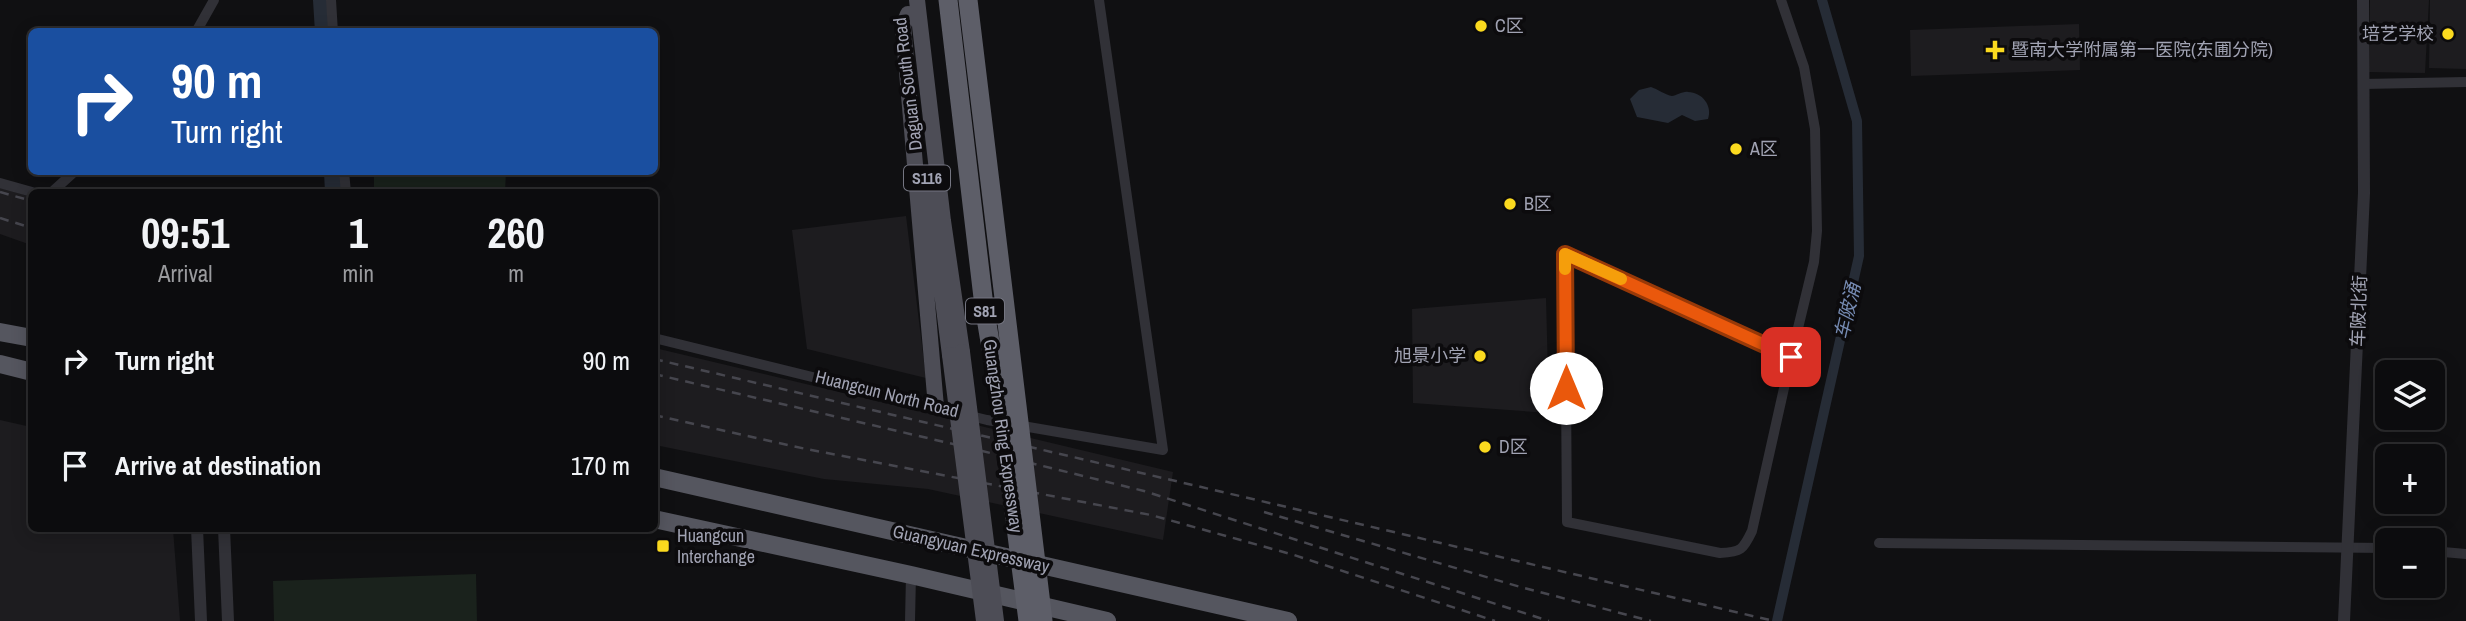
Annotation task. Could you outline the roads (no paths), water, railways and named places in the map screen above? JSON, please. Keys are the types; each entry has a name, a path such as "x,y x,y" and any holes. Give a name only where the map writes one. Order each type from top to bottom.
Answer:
{"highway":[{"name":"Guangzhou Ring Expressway","path":"948,0 984,306 1000,402 1028,621"},
{"name":"Guangzhou Ring Expressway","path":"968,0 1043,621"},
{"path":"0,331 28,337"},
{"path":"0,364 28,371"},
{"name":"Guangyuan Expressway","path":"658,478 1288,621"},
{"path":"658,520 1107,621"}],"main road":[{"name":"Daguan South Road","path":"911,5 943,221 984,621"},
{"path":"911,5 903,26 936,407"},
{"name":"Daguan South Road","path":"956,354 996,621"}],"street":[{"path":"198,28 214,0"},
{"path":"331,0 333,28"},
{"name":"Huangcun North Road","path":"658,339 987,420 1163,450 1099,0"},
{"path":"1781,0 1804,68 1815,129 1817,231 1814,262 1752,531 1745,545 1737,552 1720,553 1567,522 1565,254 1791,357"},
{"name":"车陂北街","path":"2344,621 2364,193 2363,0"},
{"path":"2364,84 2466,82"},
{"path":"55,189 71,175"},
{"path":"0,183 28,191"},
{"path":"197,532 201,621"},
{"path":"223,532 228,621"},
{"path":"1879,543 2375,548"},
{"path":"2445,552 2466,554"},
{"path":"910,621 911,575"}],"waterway":[{"path":"322,0 324,28"},
{"name":"车陂涌","path":"1777,621 1859,256 1857,121 1822,0"},
{"path":"333,175 334,189"}],"railway":[{"path":"0,192 28,200"},
{"path":"0,218 28,227"},
{"path":"658,360 1774,621"},
{"path":"658,375 1144,491 1549,621"},
{"path":"658,416 806,449 1151,515 1294,555 1495,621"},
{"path":"1264,512 1524,588 1651,621"}],"place":[{"name":"C区","path":"1481,26"},
{"name":"培艺学校","path":"2448,34"},
{"name":"暨南大学附属第一医院(东圃分院)","path":"1995,50"},
{"name":"A区","path":"1736,149"},
{"name":"B区","path":"1510,204"},
{"name":"旭景小学","path":"1480,356"},
{"name":"D区","path":"1485,447"},
{"name":"Huangcun Interchange","path":"663,546"}]}
